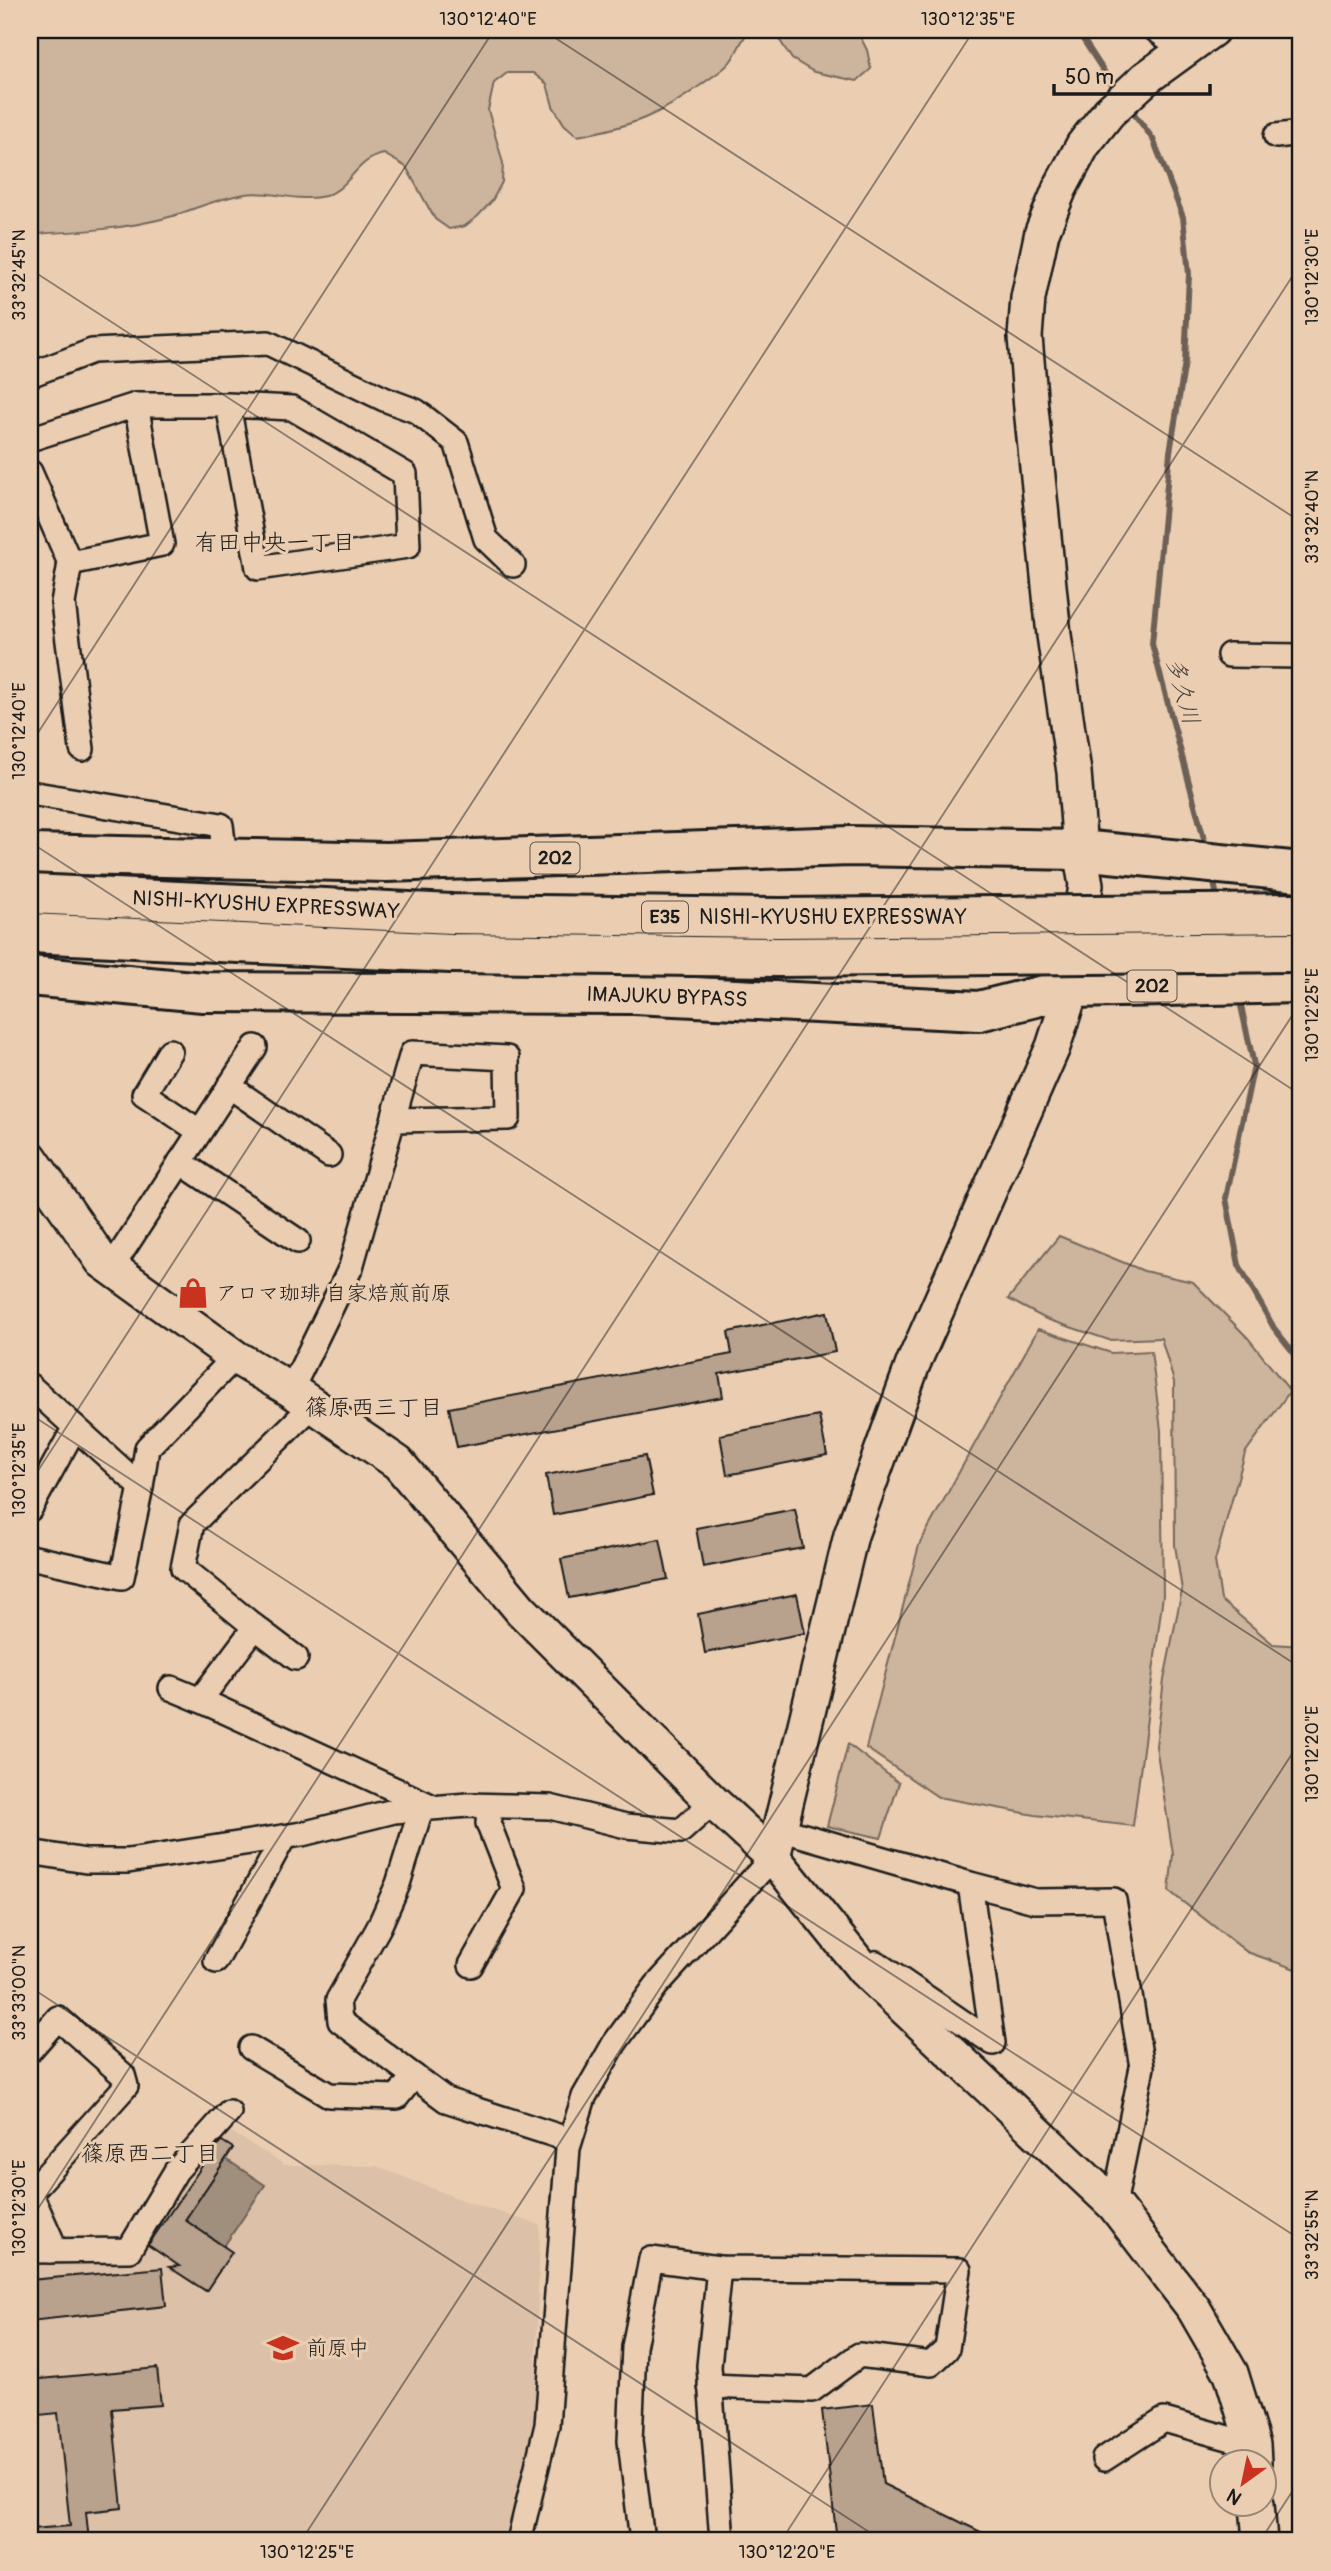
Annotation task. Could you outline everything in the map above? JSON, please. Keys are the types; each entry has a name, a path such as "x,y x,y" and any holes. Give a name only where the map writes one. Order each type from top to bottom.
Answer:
{"highway":[{"name":"202","path":"30,854 386,862 850,846 1080,850 1301,872"},
{"name":"NISHI-KYUSHU EXPRESSWAY","path":"30,894 452,914 793,918 1301,913"},
{"name":"NISHI-KYUSHU EXPRESSWAY","path":"30,933 451,953 780,957 1297,973"},
{"name":"IMAJUKU BYPASS","path":"30,976 203,992 634,994 979,1011 1072,988 1232,985 1297,973"}],"street":[{"path":"1156,30 1184,50"},
{"path":"1084,900 1086,885 1080,850 1074,772 1054,635 1025,337 1028,298 1042,232 1060,188 1083,145 1110,112 1146,78 1212,30"},
{"path":"1276,136 1301,133"},
{"path":"30,375 92,351 268,343 384,399 416,411 456,442 486,540 513,565"},
{"path":"30,439 136,405 228,405 292,408 405,474 408,546 258,568 228,405"},
{"path":"70,563 162,544 136,405"},
{"path":"30,472 70,563 63,603 82,748"},
{"path":"1229,655 1301,656"},
{"path":"30,793 221,825 225,859"},
{"path":"519,2541 547,2426 568,2148 584,2097 621,2034 656,1986 776,1843 851,1535 913,1364 1053,1047 1072,988"},
{"path":"112,1267 255,1047"},
{"path":"170,1051 144,1094 199,1131"},
{"path":"296,1658 183,1569 192,1524 302,1397 351,1267 412,1053 507,1058 508,1118 393,1120"},
{"path":"229,1086 329,1155"},
{"path":"30,1157 102,1261 236,1357 302,1397 398,1463 521,1610 713,1802 776,1843 970,1884 1035,1901 1114,1900 1142,2067 1114,2205"},
{"path":"180,1162 298,1241"},
{"path":"30,1557 122,1577 147,1448 236,1357"},
{"path":"30,1386 141,1487"},
{"path":"30,1509 75,1427"},
{"path":"200,1700 256,1627"},
{"path":"171,1688 429,1808"},
{"path":"30,1852 86,1861 128,1861 293,1835 394,1811 491,1806 550,1807 625,1826 681,1831 713,1802"},
{"path":"471,1965 514,1889 488,1823 491,1806"},
{"path":"429,1808 379,1927 338,2000 341,2021 446,2100 570,2140"},
{"path":"239,1952 293,1835"},
{"path":"216,1961 293,1835"},
{"path":"776,1843 864,1970 1114,2205 1194,2309 1231,2373 1251,2448"},
{"path":"864,1970 876,1963 993,2043 970,1884"},
{"path":"30,2050 58,2018 123,2075 126,2086 30,2192 51,2239 40,2251"},
{"path":"251,2048 329,2095 397,2096 414,2076"},
{"path":"40,2251 129,2250 176,2171 229,2112"},
{"path":"642,2541 630,2441 634,2347 651,2259 719,2268 959,2270 947,2349 931,2364 859,2355 812,2390 710,2386"},
{"path":"719,2268 709,2367 722,2541"},
{"path":"1104,2459 1164,2420 1237,2448"},
{"path":"1258,2518 1260,2541"}],"shaded area":[{"path":"30,30 750,30 728,65 674,103 629,124 577,136 564,124 553,106 547,84 533,73 507,73 494,83 488,110 503,163 502,182 492,201 465,226 449,229 435,219 406,167 384,154 366,162 341,187 325,196 305,198 245,194 138,224 30,234"},
{"path":"773,30 857,30 867,50 871,69 857,81 814,72 792,59"},
{"path":"1059,1236 1144,1271 1193,1282 1248,1338 1290,1391 1245,1453 1215,1561 1221,1600 1273,1644 1301,1646 1301,1971 1247,1952 1169,1891 1173,1854 1156,1746 1164,1680 1182,1590 1175,1545 1174,1382 1161,1338 1109,1340 1046,1319 1008,1299"},
{"path":"1038,1329 1111,1353 1151,1351 1161,1430 1163,1595 1133,1826 1035,1815 938,1797 866,1748 919,1545"},
{"path":"848,1744 899,1783 881,1838 827,1826"},
{"name":"前原中","path":"223,2127 285,2165 376,2166 467,2202 540,2225 534,2433 503,2541 30,2541 30,2263 135,2256 189,2169"},
{"path":"226,2159 265,2185 224,2246 185,2220"}],"building":[{"path":"827,1312 835,1352 719,1374 723,1397 457,1447 449,1408 732,1354 728,1332"},
{"path":"819,1416 827,1455 727,1475 720,1435"},
{"path":"645,1456 653,1495 553,1515 546,1475"},
{"path":"795,1509 803,1548 703,1567 696,1528"},
{"path":"660,1539 668,1579 569,1598 561,1559"},
{"path":"797,1594 805,1633 705,1653 698,1614"},
{"path":"222,2141 233,2148 185,2220 232,2252 206,2291 169,2267 179,2266 148,2245"},
{"path":"162,2268 166,2306 30,2321 30,2280"},
{"path":"157,2368 161,2405 112,2409 122,2508 86,2512 89,2541 31,2541 31,2529 70,2526 58,2413 30,2416 30,2380"},
{"path":"873,2404 883,2484 999,2541 837,2541 822,2410"}],"waterway":[{"name":"多久川","path":"1077,30 1116,90"},
{"name":"多久川","path":"1129,107 1153,139 1183,217 1189,274 1185,362 1170,452 1152,644 1207,850"},
{"name":"多久川","path":"1213,878 1218,901"},
{"name":"多久川","path":"1239,997 1254,1065 1226,1198 1239,1265 1274,1328 1301,1362"}],"place":[{"name":"アロマ珈琲 自家焙煎前原","path":"193,1293"},
{"name":"前原中","path":"283,2348"}],"district":[{"name":"有田中央一丁目","path":"275,542"},
{"name":"篠原西三丁目","path":"374,1407"},
{"name":"篠原西二丁目","path":"150,2153"}]}
